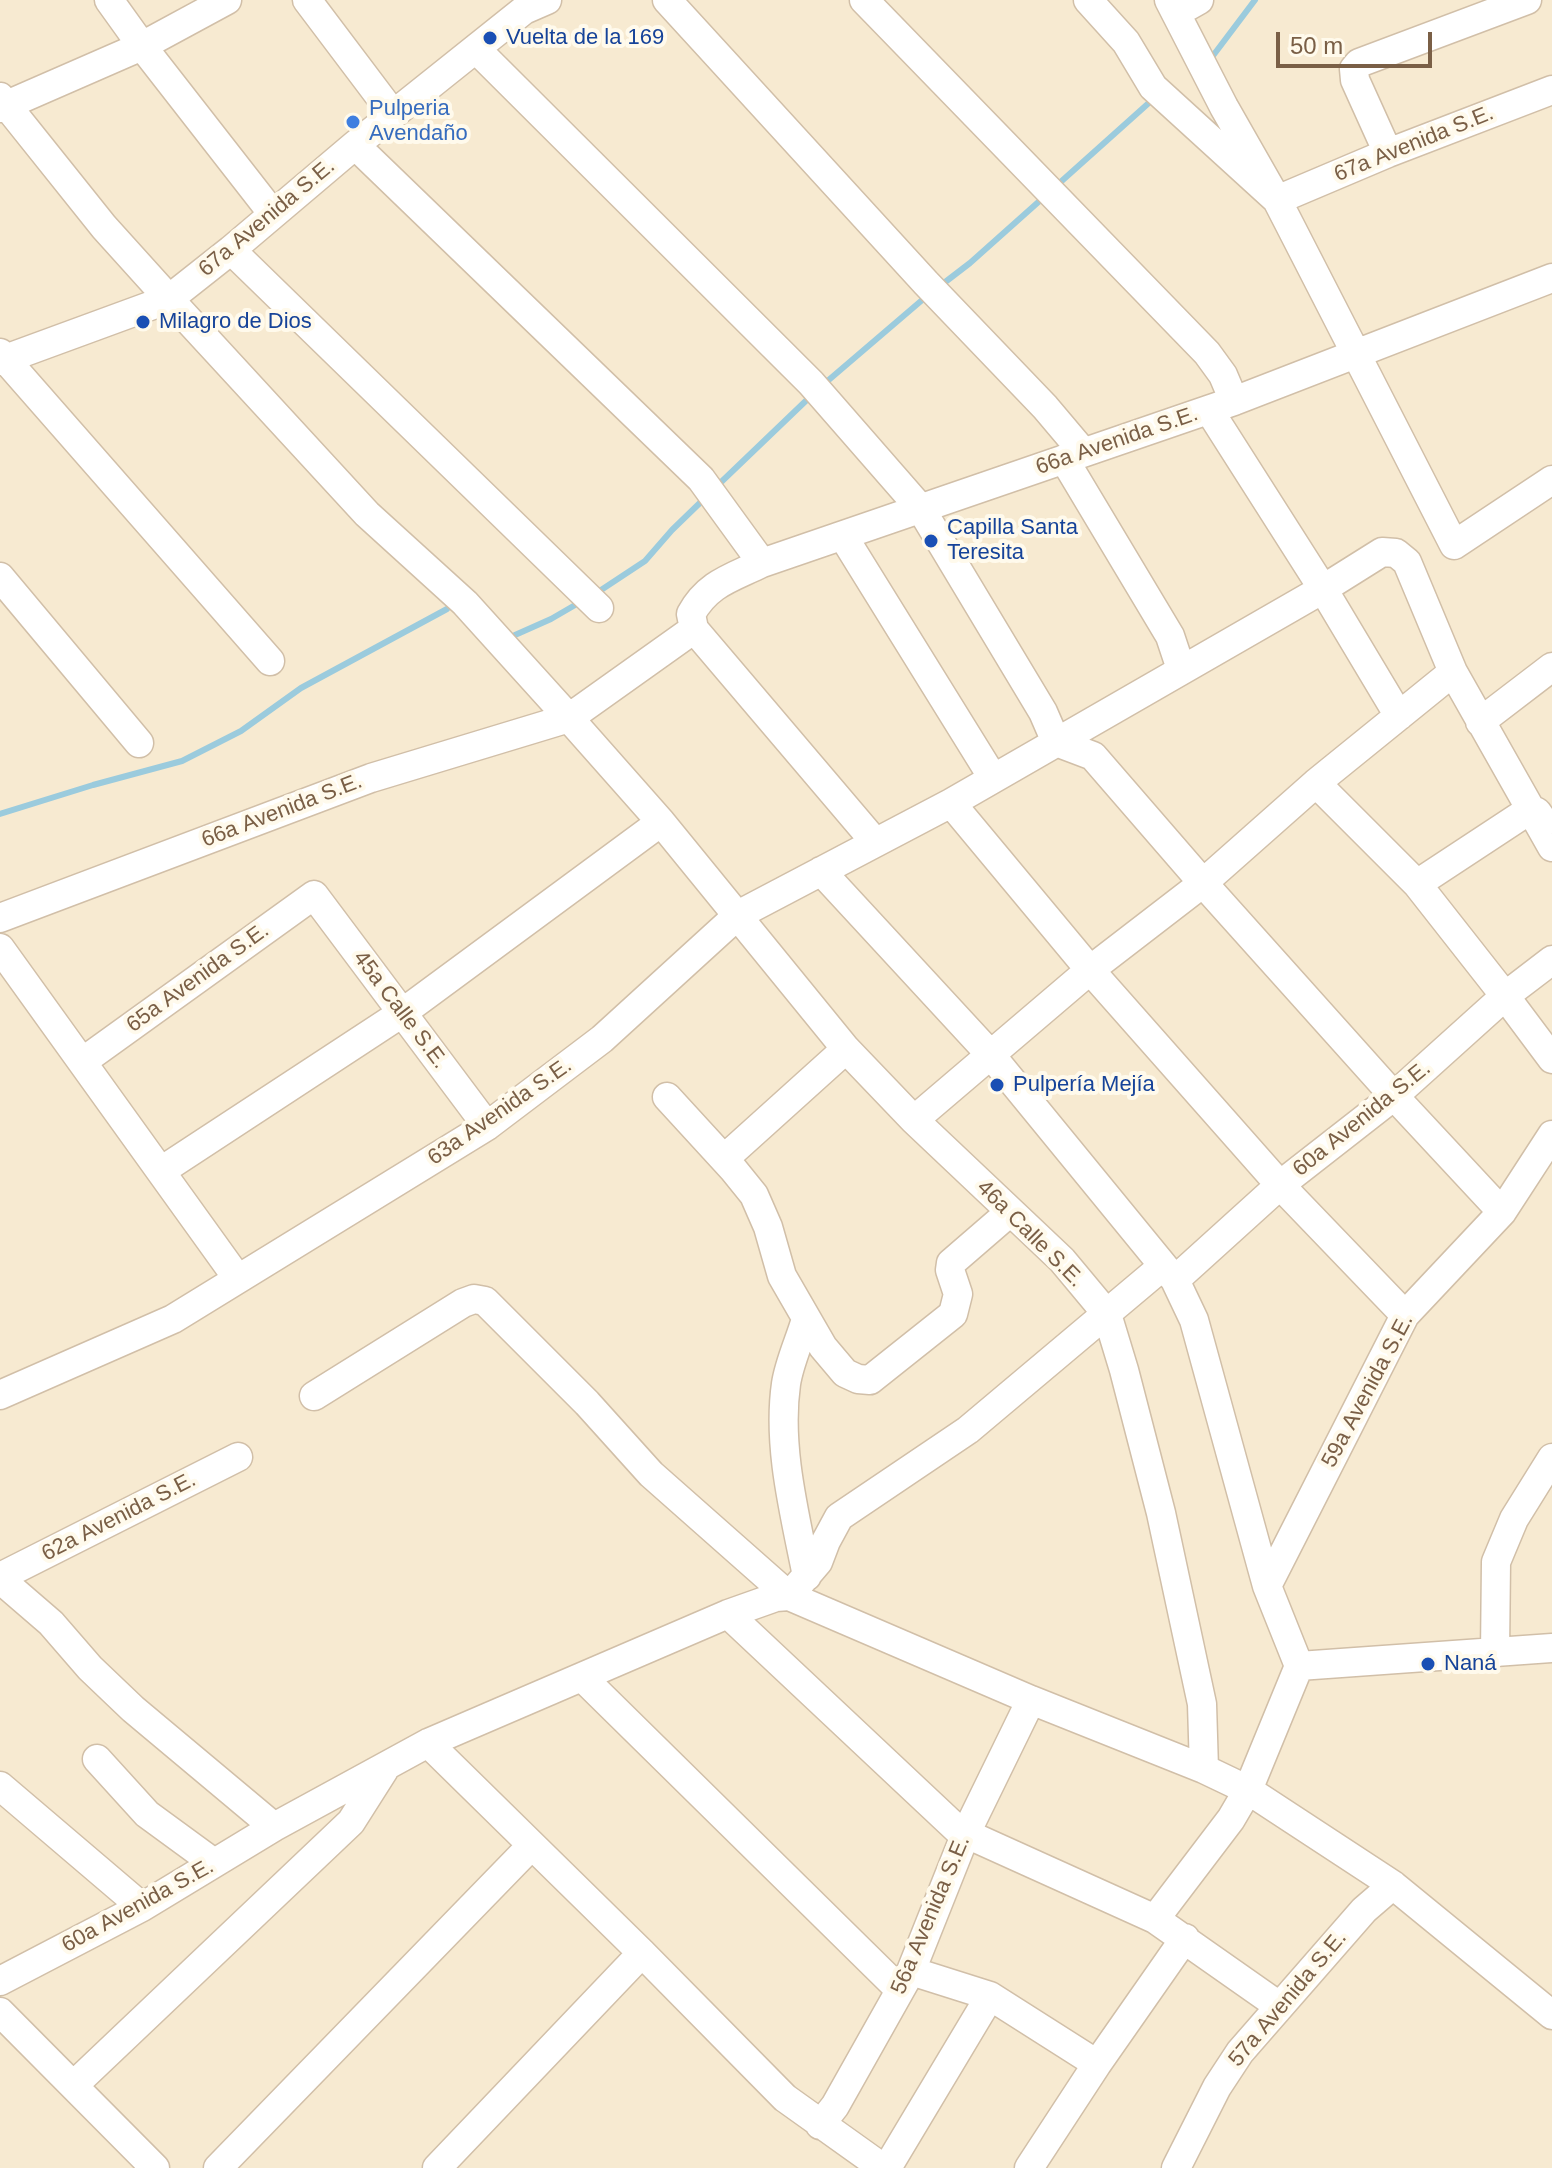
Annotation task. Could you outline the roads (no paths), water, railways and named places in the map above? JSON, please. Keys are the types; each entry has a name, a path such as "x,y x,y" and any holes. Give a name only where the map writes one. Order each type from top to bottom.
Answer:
{"street":[{"path":"109,0 273,214"},
{"path":"2,103 142,46 227,0"},
{"path":"307,0 393,114"},
{"path":"667,0 926,283 1045,407 1170,636 1181,669"},
{"path":"864,0 1207,353 1223,375 1222,405 1323,589 1399,716"},
{"path":"1088,0 1126,42 1153,87 1277,200"},
{"path":"1388,153 1355,80 1354,69 1367,60 1527,0"},
{"name":"67a Avenida S.E.","path":"2,358 169,299 529,3"},
{"path":"1181,4 1224,107 1277,200 1454,545 1552,480"},
{"path":"476,49 811,383 921,509 1043,712 1056,742 1093,756 1394,1096 1502,1212"},
{"name":"67a Avenida S.E.","path":"1277,200 1388,153 1552,90"},
{"name":"46a Calle S.E.","path":"2,103 104,227 367,514 465,603 569,718 661,822 846,1049 914,1120 1062,1260 1107,1314 1161,1513 1202,1704 1204,1769"},
{"path":"355,145 701,479 762,563"},
{"path":"231,250 599,608"},
{"name":"66a Avenida S.E.","path":"0,918 371,778 569,718 693,621 699,598 710,588 762,563 1222,405 1552,278"},
{"path":"2,358 270,661"},
{"path":"843,536 993,778"},
{"path":"1155,1919 1231,1819 1248,1790 1299,1666 1267,1586 1194,1320 1169,1273 990,1054 821,871 951,803 1382,552 1396,553 1407,562 1453,672 1552,847"},
{"path":"0,577 139,743"},
{"path":"693,621 875,842"},
{"path":"1480,722 1552,667"},
{"path":"914,1120 1090,970 1203,883 1316,783 1453,672"},
{"path":"1316,783 1417,884 1552,1059"},
{"path":"951,803 1090,970 1280,1185 1405,1315"},
{"path":"1531,809 1552,830"},
{"path":"1417,884 1531,809"},
{"path":"161,1171 402,1013 661,822"},
{"name":"63a Avenida S.E.","path":"0,1395 173,1319 487,1126 602,1039 738,915 821,871"},
{"name":"45a Calle S.E.","path":"314,895 487,1126"},
{"name":"65a Avenida S.E.","path":"82,1062 314,895"},
{"path":"0,948 238,1279"},
{"name":"60a Avenida S.E.","path":"0,1981 142,1907 274,1827 428,1743 798,1586 818,1562 839,1517 968,1430 1107,1314 1169,1273 1394,1096 1505,996 1552,960"},
{"path":"724,1159 846,1049"},
{"path":"667,1097 754,1195 768,1227 782,1276 806,1319 823,1347 845,1373 858,1379 870,1380 953,1314 958,1294 950,1270 951,1263 1010,1212"},
{"name":"59a Avenida S.E.","path":"1267,1586 1405,1315 1502,1212 1552,1135"},
{"path":"314,1396 463,1303 474,1299 485,1301 587,1403 651,1474 798,1586 1031,1700 1204,1769 1248,1790 1393,1885 1552,2015"},
{"path":"798,1586 785,1427 786,1383 806,1319"},
{"name":"62a Avenida S.E.","path":"0,1578 238,1457"},
{"path":"1495,1653 1496,1562 1514,1519 1552,1458"},
{"path":"0,1578 51,1623 90,1668 133,1709 274,1827"},
{"path":"728,1614 958,1830 1155,1919 1279,2006"},
{"path":"1299,1666 1552,1648"},
{"path":"582,1677 906,1981 990,1996 1097,2064"},
{"name":"56a Avenida S.E.","path":"820,2125 835,2106 906,1981 966,1833 1031,1700"},
{"path":"428,1743 785,2098 885,2168 990,1996"},
{"path":"97,1759 147,1814 214,1863"},
{"path":"74,2085 351,1822 386,1767"},
{"path":"0,1786 142,1907"},
{"path":"218,2168 532,1845"},
{"name":"57a Avenida S.E.","path":"1176,2168 1217,2087 1240,2052 1364,1910 1393,1885"},
{"path":"1029,2168 1185,1938"},
{"path":"437,2168 642,1953"},
{"path":"0,2012 155,2168"}],"waterway":[{"path":"1212,57 1255,0"},
{"path":"1055,187 1151,101"},
{"path":"940,286 1044,197"},
{"path":"824,384 928,295"},
{"path":"717,486 813,394"},
{"path":"595,594 645,561 706,497"},
{"path":"515,635 582,601"},
{"path":"0,814 182,761 241,731 301,688 447,609"}],"place":[{"name":"Vuelta de la 169","path":"490,38"},
{"name":"Pulperia Avendaño","path":"353,122"},
{"name":"Milagro de Dios","path":"143,322"},
{"name":"Capilla Santa Teresita","path":"931,541"},
{"name":"Pulpería Mejía","path":"997,1085"},
{"name":"Naná","path":"1428,1664"}]}
